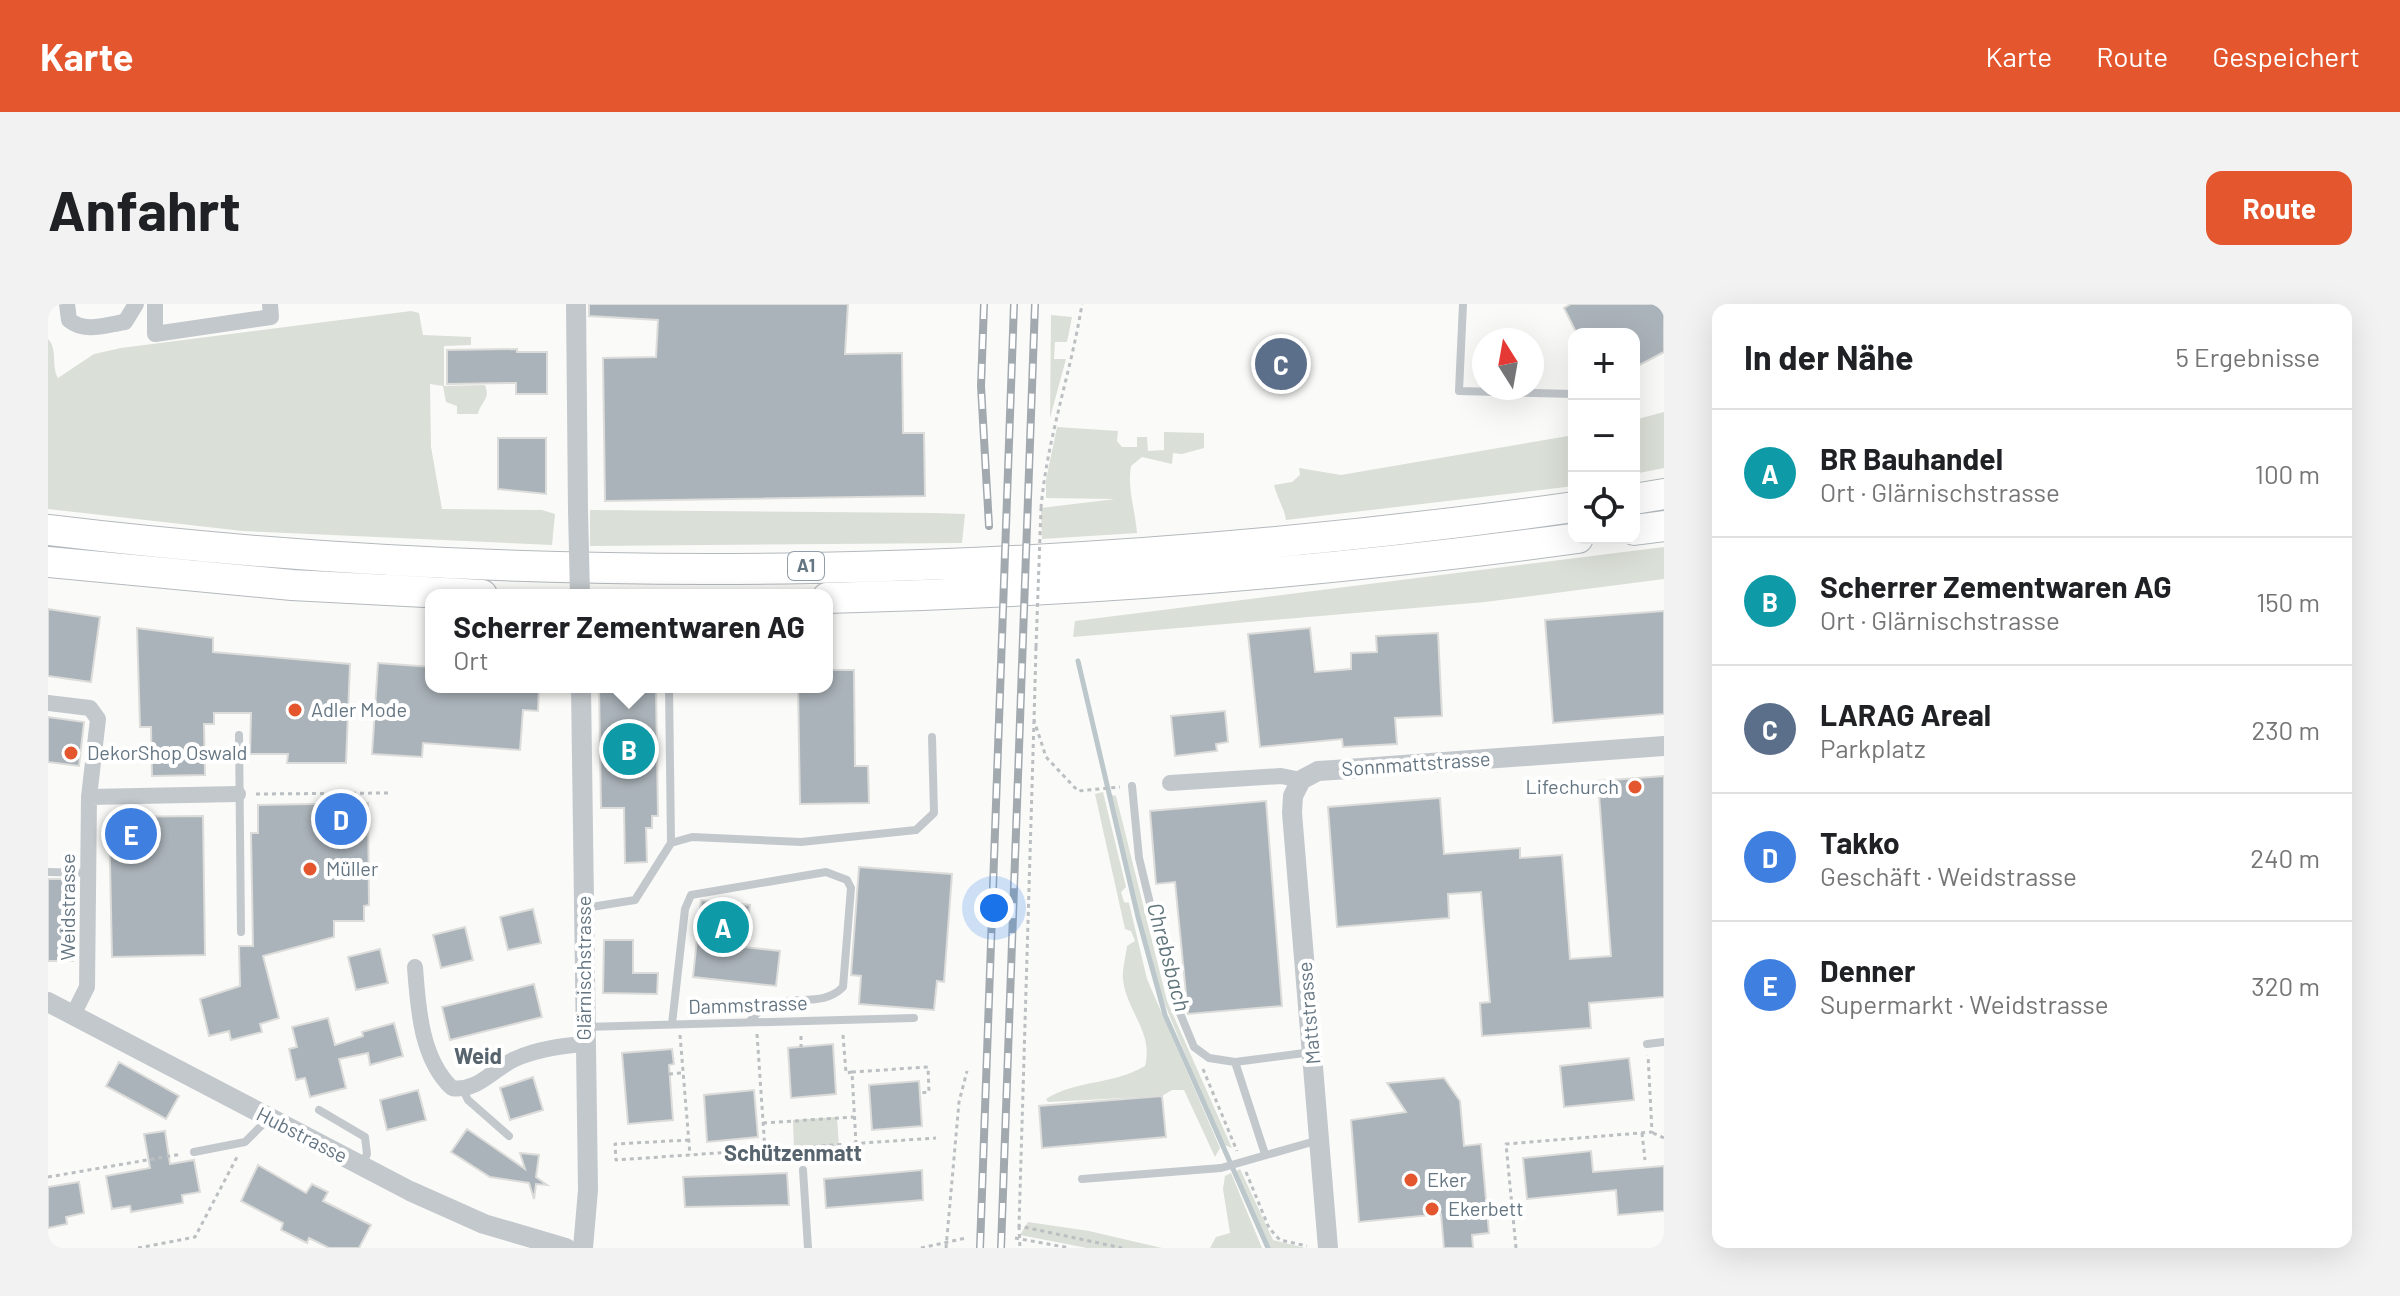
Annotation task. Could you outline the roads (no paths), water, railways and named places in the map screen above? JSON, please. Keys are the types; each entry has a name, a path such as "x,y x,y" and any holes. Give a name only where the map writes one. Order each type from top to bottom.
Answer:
{"highway":[{"path":"1640,498 1664,494"},
{"name":"A1","path":"48,530 388,559 575,567 795,567 1171,550 1568,508"},
{"path":"1640,529 1664,526"},
{"name":"A1","path":"833,598 1189,580 1365,564 1568,539"},
{"path":"48,562 276,584 425,592"}],"street":[{"path":"67,304 69,320 77,327 88,328 125,322 136,304"},
{"path":"155,304 155,334 271,317 270,304"},
{"path":"576,304 580,589"},
{"name":"Glärnischstrasse","path":"581,693 588,1190 583,1248"},
{"name":"Weidstrasse","path":"48,703 90,708 98,719 89,797 89,873 81,949 87,987 73,1015"},
{"name":"Sonnmattstrasse","path":"1170,783 1281,776 1301,780 1318,771 1664,746"},
{"name":"Mattstrasse","path":"1301,780 1293,796 1292,813 1328,1248"},
{"path":"89,797 238,794"},
{"path":"415,967 418,1007 434,1072 452,1088 463,1090 472,1087 513,1060 584,1036"},
{"name":"Hubstrasse","path":"48,1002 361,1165 484,1224 566,1248"}],"lane":[{"path":"1463,304 1459,391 1568,394"},
{"path":"585,908 635,900 671,843 669,693"},
{"path":"239,735 241,932"},
{"path":"671,843 692,837 801,842 916,830 934,813 932,737"},
{"path":"1132,786 1139,858 1172,994 1194,1047 1209,1058 1235,1062 1313,1052"},
{"path":"48,872 89,873"},
{"path":"676,1024 685,909 691,895 826,872 847,880 851,888 843,987 828,997 767,1004 753,1020"},
{"name":"Dammstrasse","path":"584,1036 676,1024 914,1018"},
{"path":"1647,1044 1664,1042"},
{"path":"1235,1062 1265,1154"},
{"path":"463,1090 468,1100 509,1136"},
{"path":"319,1110 365,1137 367,1154 361,1165"},
{"path":"194,1152 245,1142 269,1118"},
{"path":"1082,1179 1221,1168 1320,1140"},
{"path":"803,1170 808,1248"}],"waterway":[{"name":"Chrebsbach","path":"1078,661 1138,917 1165,1015 1268,1248"}],"railway":[{"path":"984,304 981,386 989,526"},
{"path":"980,1248 1014,304"},
{"path":"1001,1248 1035,304"}],"place":[{"name":"LARAG Areal","path":"1281,364"},
{"name":"Adler Mode","path":"295,710"},
{"name":"Scherrer Zementwaren AG","path":"629,749"},
{"name":"DekorShop Oswald","path":"71,753"},
{"name":"Lifechurch","path":"1635,787"},
{"name":"Takko","path":"341,819"},
{"name":"Denner","path":"131,834"},
{"name":"Müller","path":"310,869"},
{"name":"BR Bauhandel","path":"723,927"},
{"name":"Eker","path":"1411,1180"},
{"name":"Ekerbett","path":"1432,1209"}],"district":[{"name":"Weid","path":"478,1056"},
{"name":"Schützenmatt","path":"793,1153"}]}
